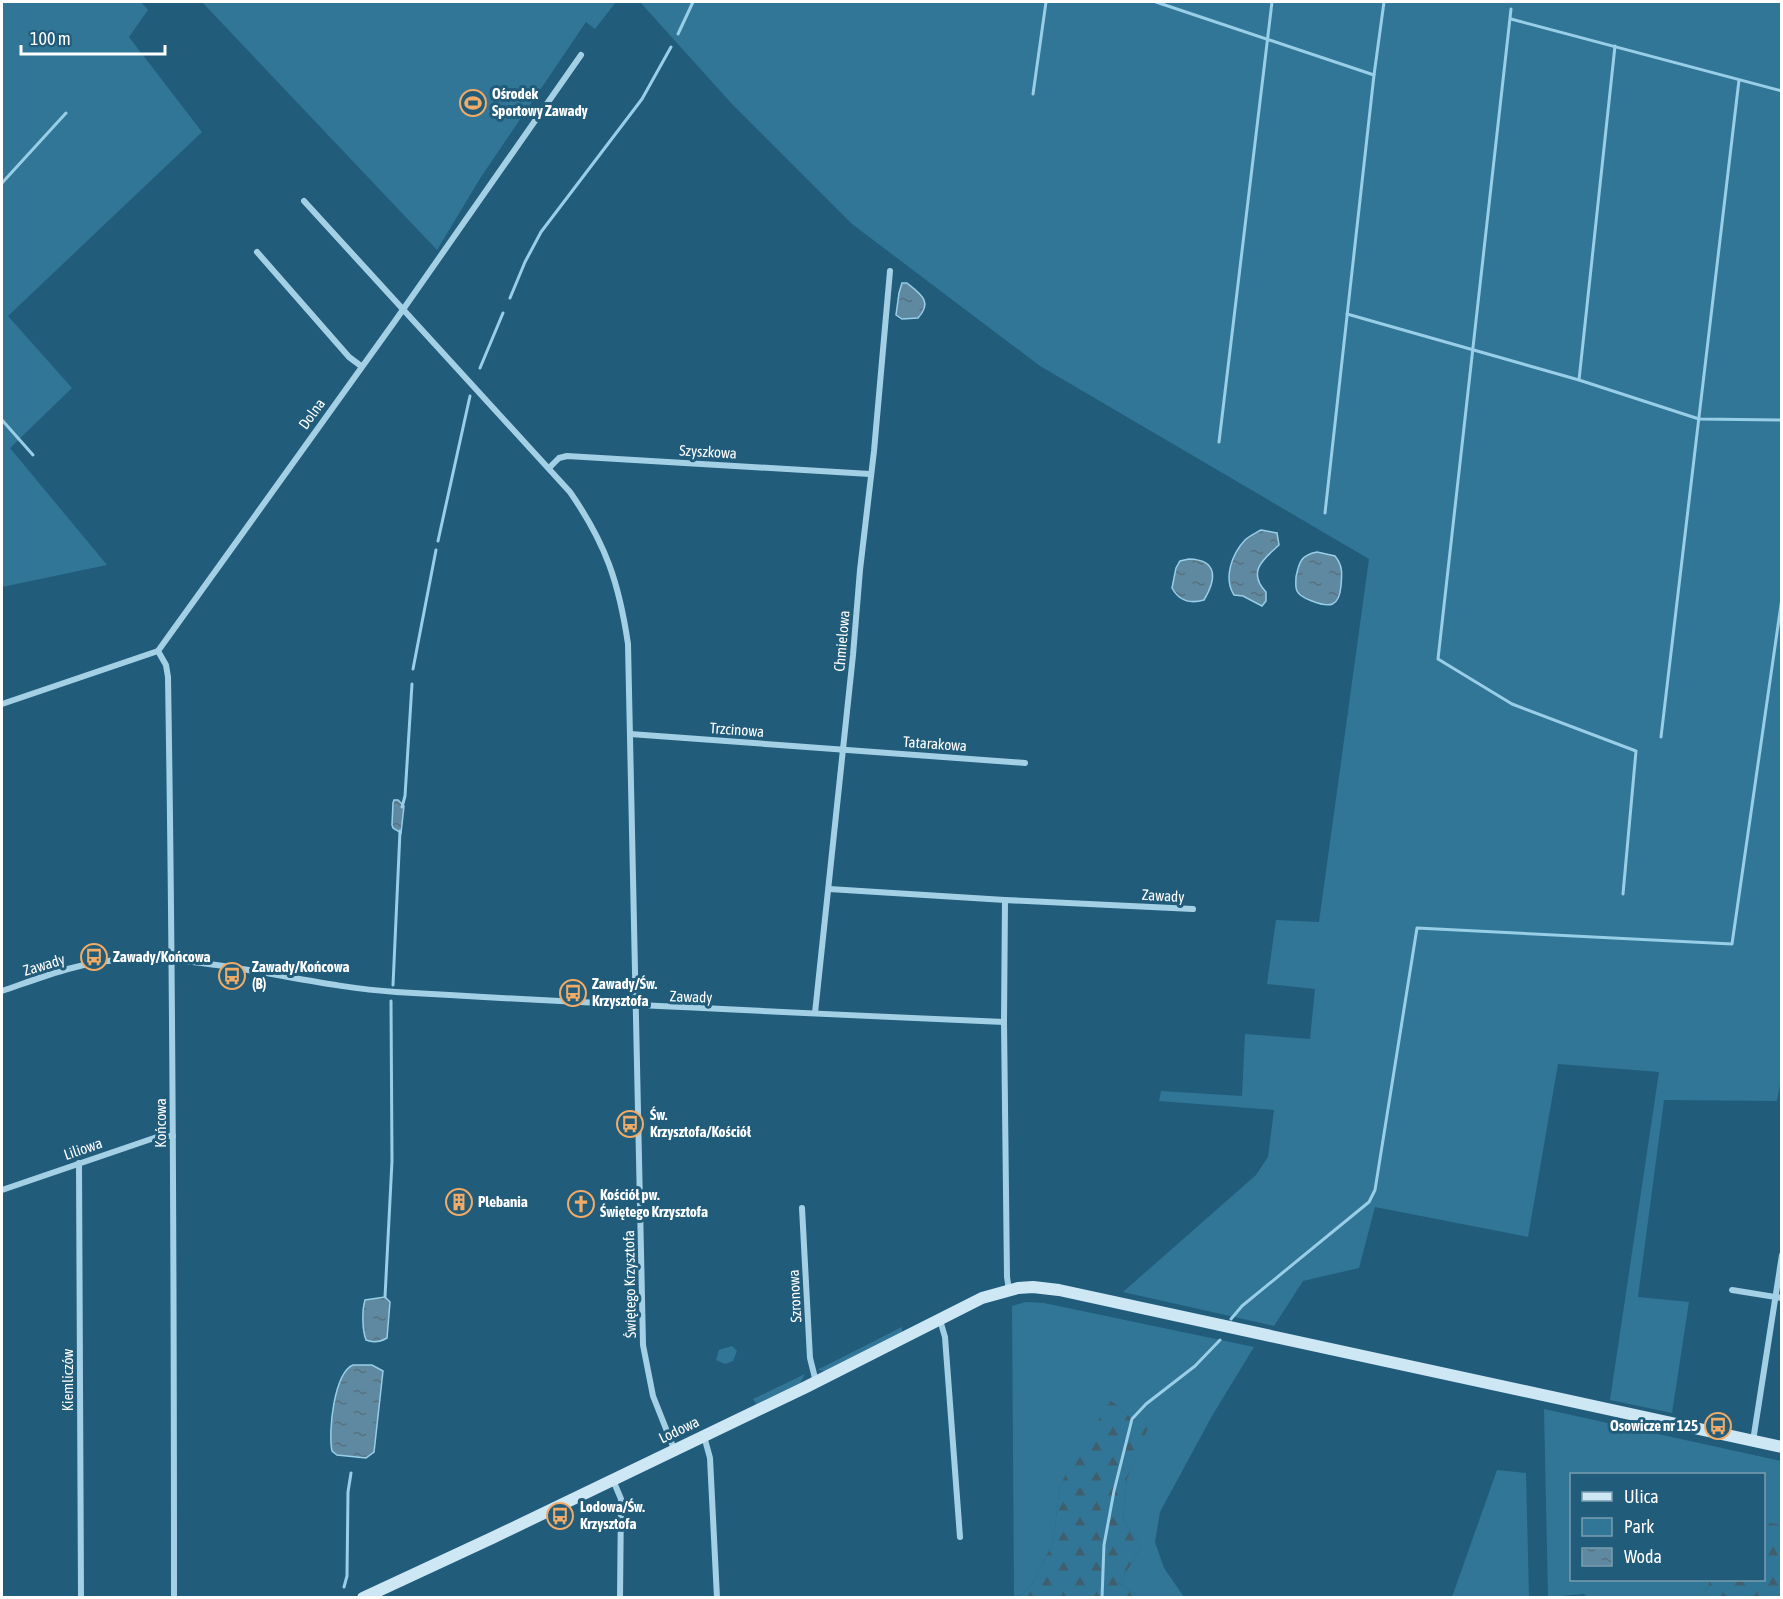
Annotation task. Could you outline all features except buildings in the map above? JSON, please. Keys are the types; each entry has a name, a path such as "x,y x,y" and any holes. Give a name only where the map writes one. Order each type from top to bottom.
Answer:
{"street":[{"name":"Dolna","path":"158,651 403,310 581,55"},
{"name":"Świętego Krzysztofa","path":"303,201 570,492 598,535 615,576 623,608 628,644 644,1345 653,1396 674,1449"},
{"path":"256,252 350,357 361,366"},
{"name":"Chmielowa","path":"815,1013 890,271"},
{"name":"Szyszkowa","path":"549,468 559,458 567,456 870,474"},
{"path":"2,704 158,651"},
{"name":"Końcowa","path":"158,651 166,665 168,677 172,961 174,1598"},
{"name":"Trzcinowa","path":"630,734 843,749"},
{"name":"Tatarakowa","path":"843,749 1025,763"},
{"name":"Zawady","path":"829,889 1193,909"},
{"path":"1005,900 1004,1022 1009,1290"},
{"name":"Zawady","path":"2,991 68,969 96,963 118,960 172,961 212,965 369,990 1004,1022"},
{"name":"Liliowa","path":"2,1190 160,1136 173,1136"},
{"name":"Kiemliczów","path":"79,1163 81,1598"},
{"name":"Szronowa","path":"802,1208 810,1358 816,1382"},
{"path":"1753,1442 1778,1298 1782,1255"},
{"name":"Lodowa","path":"363,1598 816,1382 982,1298 1009,1290 1033,1287 1059,1290 1782,1447"},
{"path":"1732,1290 1778,1298"},
{"path":"940,1320 945,1337 960,1537"},
{"path":"703,1435 710,1458 717,1598"},
{"path":"613,1479 621,1499 620,1598"}],"green space":[{"path":"2,2 141,2 148,10 129,37 202,132 8,316 72,388 10,448 107,565 2,587"},
{"path":"202,2 616,2 595,29 586,22 481,177 437,250"},
{"path":"640,2 1781,2 1781,1080 1777,1101 1664,1100 1638,1297 1689,1302 1672,1413 1610,1400 1659,1072 1558,1064 1528,1237 1375,1207 1359,1268 1303,1281 1274,1326 1123,1292 1256,1175 1268,1157 1274,1110 1159,1101 1161,1091 1242,1096 1245,1034 1310,1039 1315,989 1267,984 1276,920 1319,922 1369,559 1040,366 852,224 732,104"},
{"path":"1026,1302 1044,1303 1254,1347 1212,1416 1160,1512 1155,1542 1164,1568 1184,1597 1139,1597 1119,1583 1141,1548 1123,1519 1127,1478 1149,1424 1132,1419 1111,1401 1060,1485 1053,1542 1036,1579 1023,1594 1014,1597 1012,1306"},
{"path":"902,1327 902,1332 825,1371 817,1370"},
{"path":"732,1346 737,1351 733,1361 725,1364 716,1360 719,1350"},
{"path":"805,1374 800,1383 756,1404 753,1399"},
{"path":"1110,1400 1132,1419 1150,1423 1127,1478 1123,1519 1141,1548 1119,1583 1139,1597 1016,1597 1023,1594 1036,1579 1053,1542 1060,1485"},
{"path":"1544,1409 1781,1461 1781,1525 1771,1524 1765,1528 1765,1473 1570,1473 1570,1581 1711,1581 1703,1597 1588,1598 1584,1594 1548,1597"},
{"path":"1497,1470 1526,1473 1529,1597 1452,1597"},
{"path":"1770,1523 1781,1525 1781,1597 1703,1597 1711,1581 1765,1581 1765,1528"}],"water":[{"path":"902,283 907,283 917,291 925,303 918,318 902,319 896,315"},
{"path":"1261,530 1277,533 1279,545 1263,560 1258,571 1260,584 1266,592 1266,601 1262,606 1243,596 1234,595 1229,581 1230,566 1236,552 1245,540"},
{"path":"1317,552 1335,556 1341,566 1340,593 1336,602 1329,605 1308,599 1300,595 1296,589 1296,577 1300,563 1307,555"},
{"path":"1189,559 1206,563 1212,572 1211,585 1204,600 1194,602 1185,600 1178,596 1172,588 1176,568 1180,561"},
{"path":"394,800 398,800 404,806 401,833 392,825"},
{"path":"385,1297 390,1302 387,1338 371,1342 366,1340 364,1331 365,1300"},
{"path":"353,1365 372,1365 383,1371 374,1452 366,1458 337,1455 332,1451 332,1418 337,1391 346,1370"}],"waterway":[{"path":"678,34 693,2"},
{"path":"1033,94 1046,2"},
{"path":"1156,2 1374,75"},
{"path":"1219,442 1272,2"},
{"path":"1325,513 1384,2"},
{"path":"1511,9 1438,659 1512,704 1636,751 1623,894"},
{"path":"1511,19 1782,91"},
{"path":"1579,380 1615,46"},
{"path":"510,298 541,232 642,99 671,47"},
{"path":"1661,737 1739,80"},
{"path":"2,183 66,113"},
{"path":"480,368 503,313"},
{"path":"1347,314 1579,380 1699,419 1782,420"},
{"path":"438,541 470,396"},
{"path":"2,420 33,455"},
{"path":"413,669 436,550"},
{"path":"1231,1319 1242,1306 1369,1202 1375,1190 1417,928 1732,944 1782,598"},
{"path":"402,807 405,796 412,684"},
{"path":"393,985 400,831"},
{"path":"385,1297 392,1161 391,1001"},
{"path":"1102,1598 1104,1545 1114,1491 1132,1419 1146,1404 1195,1366 1220,1340"},
{"path":"344,1587 347,1576 348,1492 351,1473"}],"place":[{"name":"Ośrodek Sportowy Zawady","path":"473,103"},
{"name":"Zawady/Końcowa","path":"94,957"},
{"name":"Zawady/Końcowa (B)","path":"232,976"},
{"name":"Zawady/Św. Krzysztofa","path":"573,993"},
{"name":"Św. Krzysztofa/Kościół","path":"630,1124"},
{"name":"Plebania","path":"459,1202"},
{"name":"Kościół pw. Świętego Krzysztofa","path":"581,1204"},
{"name":"Osowicze nr 125","path":"1718,1426"},
{"name":"Lodowa/Św. Krzysztofa","path":"560,1516"}]}
